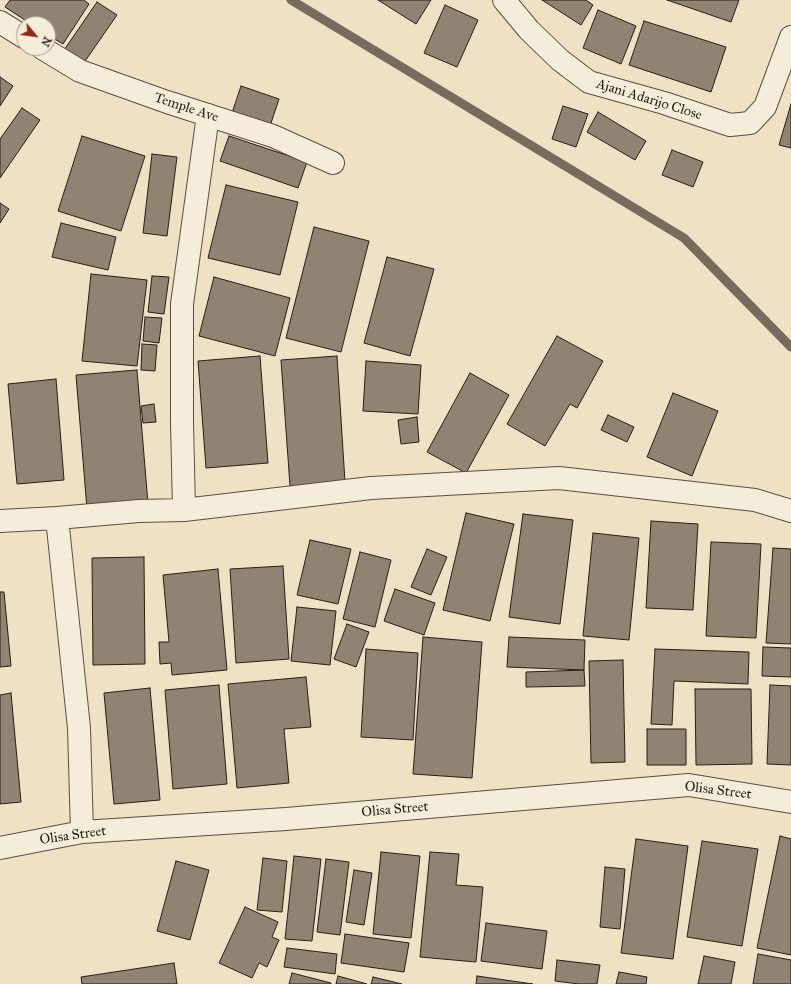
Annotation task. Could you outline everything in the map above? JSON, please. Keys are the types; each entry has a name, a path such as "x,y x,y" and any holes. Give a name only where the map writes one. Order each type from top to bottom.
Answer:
{"street":[{"name":"Ajani Adarijo Close","path":"504,0 529,30 560,60 589,82 664,103 730,125 750,123 765,107 791,37"},
{"path":"0,22 16,32"},
{"name":"Temple Ave","path":"55,56 80,71 167,102 273,136 333,163"},
{"path":"184,510 182,304 208,115"},
{"path":"0,521 138,511 184,510 371,488 559,478 755,500 791,511"},
{"path":"57,518 79,728 82,832"},
{"name":"Olisa Street","path":"0,848 82,832 286,819 689,785 791,802"}],"building":[{"path":"10,0 84,0 89,4 63,44 56,40 56,16 19,16 5,7"},
{"path":"378,0 431,0 416,24"},
{"path":"542,0 586,0 593,5 581,25"},
{"path":"667,0 739,0 731,22"},
{"path":"97,2 117,15 81,67 62,53"},
{"path":"445,5 478,20 457,67 424,53"},
{"path":"598,10 636,26 621,64 583,48"},
{"path":"644,21 726,47 711,92 629,65"},
{"path":"0,77 13,86 0,106"},
{"path":"241,86 279,99 269,129 231,116"},
{"path":"791,104 791,148 779,145"},
{"path":"563,106 588,114 576,147 552,139"},
{"path":"22,108 40,120 0,178 0,139"},
{"path":"598,112 646,141 635,160 587,132"},
{"path":"82,136 145,156 121,231 58,211"},
{"path":"229,136 307,162 298,188 220,161"},
{"path":"672,150 703,162 693,187 662,175"},
{"path":"152,154 177,157 167,236 143,233"},
{"path":"226,185 298,202 280,275 208,258"},
{"path":"0,203 9,209 0,223"},
{"path":"61,223 116,237 108,270 52,257"},
{"path":"314,227 369,241 341,352 286,338"},
{"path":"387,257 434,269 410,356 364,343"},
{"path":"91,274 147,280 137,366 82,361"},
{"path":"152,276 169,277 164,314 148,312"},
{"path":"214,277 290,298 275,356 199,336"},
{"path":"145,317 162,318 159,343 143,341"},
{"path":"557,336 603,361 577,408 570,404 545,446 507,424"},
{"path":"142,344 157,345 155,371 141,370"},
{"path":"260,356 268,463 206,468 198,361"},
{"path":"337,356 345,482 290,486 281,360"},
{"path":"366,361 421,365 418,414 363,411"},
{"path":"137,370 148,504 87,509 76,375"},
{"path":"470,373 509,395 466,473 427,452"},
{"path":"56,379 64,480 17,484 8,384"},
{"path":"673,393 718,411 692,476 647,457"},
{"path":"154,404 156,422 143,423 141,406"},
{"path":"608,415 634,427 627,442 601,430"},
{"path":"417,417 419,442 401,444 398,420"},
{"path":"466,513 514,524 490,621 443,610"},
{"path":"523,514 573,520 560,624 509,617"},
{"path":"651,521 698,524 693,610 646,608"},
{"path":"593,533 639,538 629,640 583,636"},
{"path":"310,540 351,549 338,604 297,595"},
{"path":"711,542 761,544 756,638 706,636"},
{"path":"773,548 791,549 791,644 766,643"},
{"path":"427,549 447,557 431,595 411,587"},
{"path":"360,552 391,560 375,627 343,619"},
{"path":"144,557 145,664 93,665 92,558"},
{"path":"283,566 289,659 236,663 230,569"},
{"path":"218,569 227,670 172,675 171,663 160,664 159,642 169,642 163,575"},
{"path":"395,589 435,603 424,635 384,621"},
{"path":"0,592 4,592 11,666 0,667"},
{"path":"297,607 336,611 330,665 291,661"},
{"path":"347,624 369,632 356,667 334,659"},
{"path":"423,637 482,642 472,778 413,774"},
{"path":"509,637 585,640 584,670 507,667"},
{"path":"763,647 791,648 791,677 762,676"},
{"path":"366,649 418,653 413,740 361,737"},
{"path":"655,649 749,652 748,684 674,681 672,725 651,724"},
{"path":"623,660 625,762 591,763 589,661"},
{"path":"584,670 585,686 526,687 526,672"},
{"path":"306,677 311,727 284,729 289,783 237,788 228,684"},
{"path":"219,685 227,784 173,789 165,690"},
{"path":"770,685 791,686 791,765 767,764"},
{"path":"150,688 160,800 114,804 104,693"},
{"path":"695,689 751,689 752,764 696,765"},
{"path":"11,693 21,802 0,804 0,695"},
{"path":"647,729 686,729 686,765 647,765"},
{"path":"780,836 791,839 791,955 757,948"},
{"path":"636,839 688,846 673,959 621,953"},
{"path":"702,841 758,849 742,946 687,937"},
{"path":"381,852 420,856 411,938 373,934"},
{"path":"430,852 459,854 456,885 483,887 476,962 420,957"},
{"path":"294,856 321,859 312,941 285,939"},
{"path":"263,858 287,861 282,912 257,910"},
{"path":"326,859 349,862 340,935 317,932"},
{"path":"176,861 209,870 190,940 157,931"},
{"path":"605,867 625,869 620,929 600,927"},
{"path":"354,870 372,873 364,925 346,922"},
{"path":"245,907 278,922 272,937 279,940 267,967 259,963 252,978 219,963"},
{"path":"486,923 547,931 542,969 481,961"},
{"path":"345,934 409,943 404,972 341,963"},
{"path":"287,948 337,954 335,974 284,967"},
{"path":"758,954 791,960 791,984 753,984"},
{"path":"704,956 735,962 731,984 698,984"},
{"path":"557,960 600,965 597,984 579,984 555,981"},
{"path":"174,963 177,984 82,984 81,977"},
{"path":"619,972 647,977 646,984 616,984"},
{"path":"292,973 331,983 331,984 289,984"},
{"path":"338,976 367,984 336,984"},
{"path":"477,976 533,984 476,984"},
{"path":"373,977 402,984 371,984"}],"waterway":[{"path":"291,0 684,238 791,347"}]}
